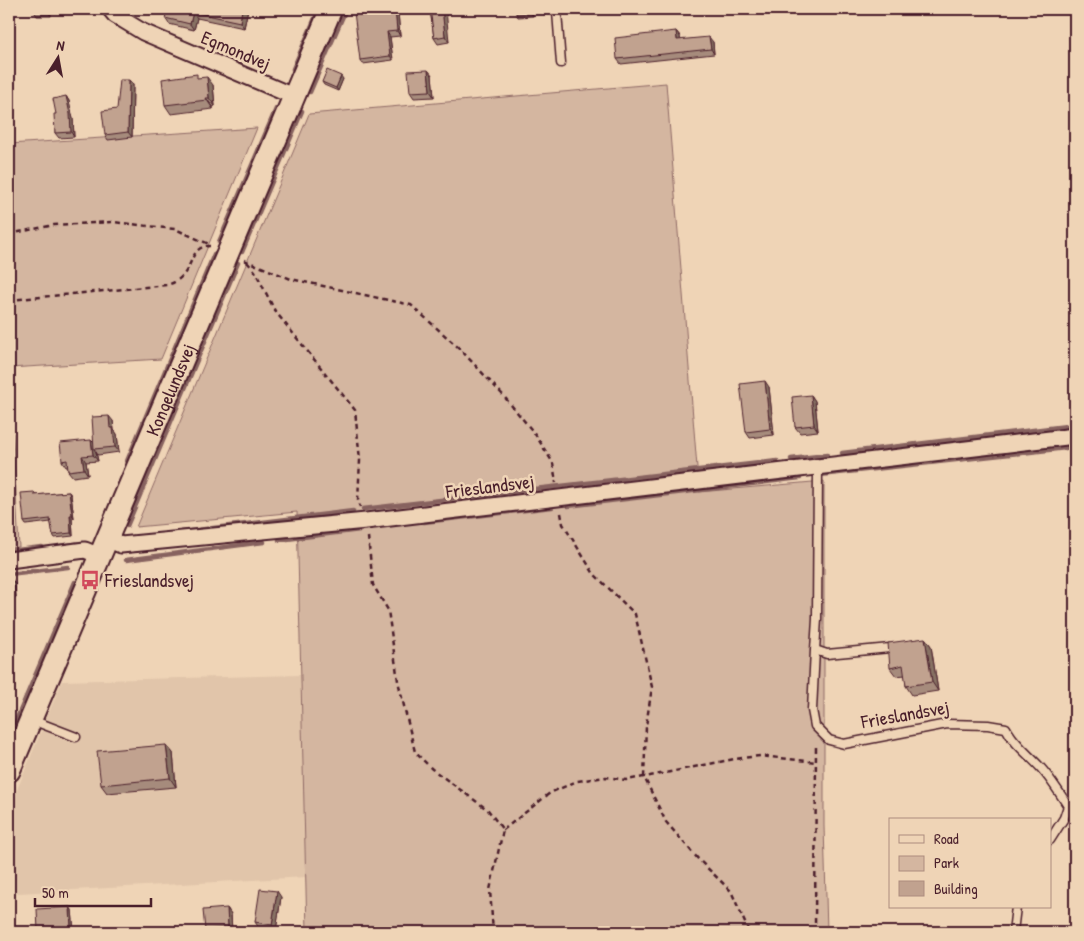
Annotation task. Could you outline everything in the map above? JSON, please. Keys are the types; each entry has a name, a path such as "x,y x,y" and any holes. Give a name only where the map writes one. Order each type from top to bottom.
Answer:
{"street":[{"name":"Egmondvej","path":"110,9 115,15 143,32 295,97"},
{"name":"Kongelundsvej","path":"9,771 331,9"},
{"name":"Frieslandsvej","path":"9,560 121,545 366,521 1075,436"}],"lane":[{"path":"559,9 557,12 561,63"},
{"path":"815,726 812,710 817,619 818,468"},
{"path":"815,650 827,654 890,648"},
{"path":"31,719 76,737"},
{"name":"Frieslandsvej","path":"815,726 828,740 844,744 947,724 988,725 1006,728 1011,738 1040,767 1068,806 1064,818 1052,837"},
{"path":"1013,932 1016,908"}],"path":[{"path":"9,234 54,224 113,222 175,229 244,260 255,271 275,311 355,410 360,460 358,500 366,521 374,585 388,610 398,681 415,752 432,769 488,810 503,830"},
{"path":"9,300 167,285 176,282 184,274 197,249 211,246 291,279 411,306 459,348 502,394 535,434 553,463 556,480"},
{"path":"558,498 563,524 594,574 635,614 652,687 646,726 644,777 666,822 699,860 732,891 749,932"},
{"path":"815,726 815,932"},
{"path":"493,932 490,890 503,830 550,793 577,781 606,777 626,780 734,759 760,756 816,762"}],"shaded area":[{"path":"301,675 306,877 19,893 9,890 9,809 62,681"},
{"path":"1072,713 1075,713 1075,755 1069,726"}],"green space":[{"path":"666,83 699,492 824,481 824,826 827,932 307,932 297,512 136,527 309,114"},
{"path":"257,128 161,359 9,368 9,144"},
{"path":"9,368 19,547 9,548"}],"building":[{"path":"168,9 242,9 240,22 193,12 190,24 165,18"},
{"path":"395,9 397,31 387,32 390,56 360,60 354,12"},
{"path":"430,9 442,9 445,36 434,38"},
{"path":"516,9 530,9 531,13 516,14"},
{"path":"676,31 677,40 709,37 711,49 617,59 615,38"},
{"path":"327,70 341,76 336,88 322,82"},
{"path":"428,70 430,91 410,92 408,71"},
{"path":"197,74 197,78 207,77 209,98 206,98 207,100 165,105 162,79"},
{"path":"120,80 129,80 128,132 105,135 102,111 117,109"},
{"path":"66,96 71,132 55,133 54,114 56,114 53,99"},
{"path":"765,381 770,429 746,432 740,384"},
{"path":"811,395 814,425 795,427 792,397"},
{"path":"109,416 110,428 113,428 115,447 94,449 92,417"},
{"path":"91,440 93,455 82,456 84,469 68,471 67,460 62,461 60,443"},
{"path":"34,492 34,495 69,492 72,515 70,515 71,533 53,535 50,519 24,522 21,493"},
{"path":"9,578 11,578 12,591 9,592"},
{"path":"925,638 932,682 906,686 903,665 890,668 888,643"},
{"path":"166,745 170,778 101,785 97,751"},
{"path":"260,889 277,891 272,925 255,922"},
{"path":"70,907 71,929 38,931 37,909"},
{"path":"227,908 228,928 205,930 203,910"}],"waterway":[{"path":"293,69 319,9"},
{"path":"310,92 346,9"},
{"path":"219,242 276,109"},
{"path":"242,252 302,111"},
{"path":"127,461 214,254"},
{"path":"127,526 238,263"},
{"path":"842,453 1075,425"},
{"path":"820,475 1075,447"},
{"path":"791,459 827,455"},
{"path":"363,509 777,461"},
{"path":"568,506 800,478"},
{"path":"424,522 552,507"},
{"path":"181,532 353,511"},
{"path":"279,540 360,530"},
{"path":"126,560 264,542"},
{"path":"59,546 82,543"},
{"path":"9,551 42,547"},
{"path":"9,574 68,567"},
{"path":"15,723 75,582"}],"place":[{"name":"Frieslandsvej","path":"90,580"}]}
